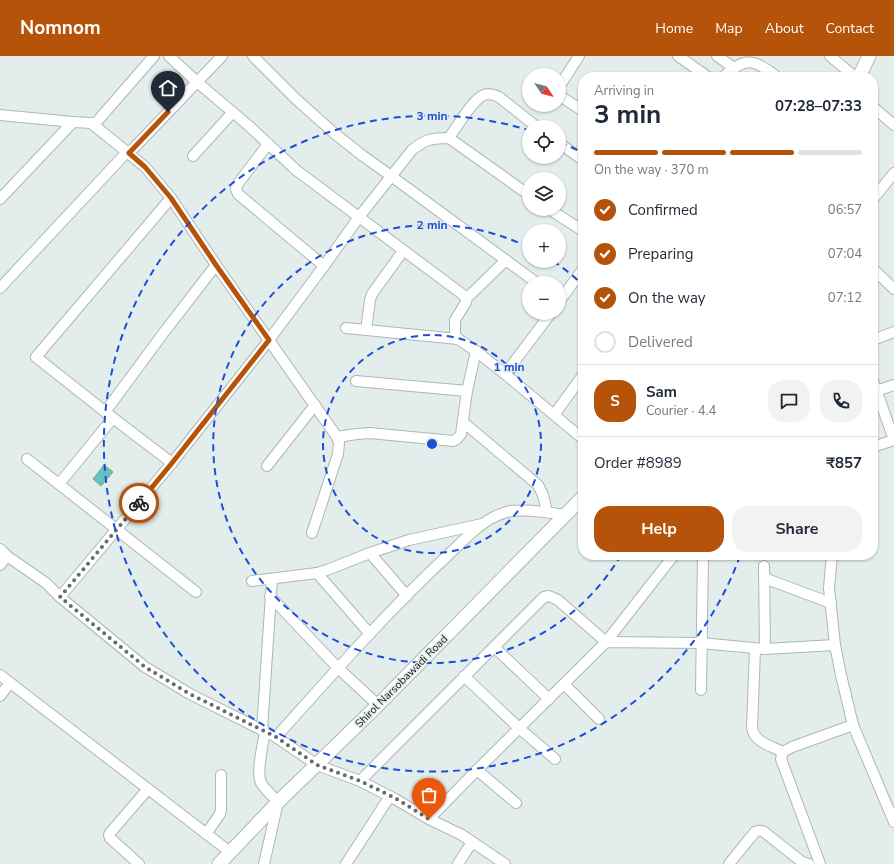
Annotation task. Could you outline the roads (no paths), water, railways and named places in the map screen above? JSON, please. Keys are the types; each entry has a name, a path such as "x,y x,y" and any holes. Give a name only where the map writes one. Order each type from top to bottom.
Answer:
{"main road":[{"path":"861,72 869,56"},
{"name":"Shirol Narsobawadi Road","path":"219,864 278,802 378,705 565,514 578,506"}],"street":[{"path":"94,125 154,56"},
{"path":"169,56 296,170 462,294 466,299"},
{"path":"0,288 222,56"},
{"path":"253,56 297,100 334,133 363,156 528,276"},
{"path":"566,76 579,56"},
{"path":"678,56 701,72"},
{"path":"717,56 734,68"},
{"path":"830,56 849,72"},
{"path":"729,72 740,64 752,59 770,72"},
{"path":"449,138 470,107 484,95 493,94 499,97 529,120"},
{"path":"566,100 578,108"},
{"path":"193,156 233,112"},
{"path":"878,112 894,125"},
{"path":"0,114 73,122 91,122 145,167 171,198 216,265 337,437 339,443 338,454 312,533"},
{"path":"0,199 73,122"},
{"path":"60,597 172,463 269,340 359,217 412,150 422,142 434,138 449,138 522,190"},
{"path":"268,144 237,184 236,189 238,194 324,266"},
{"path":"566,148 578,156"},
{"path":"878,193 894,173"},
{"path":"171,198 36,357 172,463"},
{"path":"560,216 578,228"},
{"path":"366,330 372,294 403,250"},
{"path":"506,260 466,299 466,302 455,320 455,334 458,339 505,374 578,435"},
{"path":"105,412 216,265"},
{"path":"878,274 894,289"},
{"path":"566,291 578,275"},
{"path":"505,374 546,320"},
{"path":"346,328 458,339"},
{"path":"878,338 894,332"},
{"path":"337,437 370,433 453,440 457,439 461,434 467,391 476,351"},
{"path":"356,381 467,391"},
{"path":"554,415 578,382"},
{"path":"878,387 894,385"},
{"path":"878,398 894,440 878,445"},
{"path":"267,466 315,405"},
{"path":"59,484 114,418"},
{"path":"463,422 538,485 541,489 547,512"},
{"path":"27,459 196,592"},
{"path":"276,737 370,634 482,524 510,511 540,511 565,514"},
{"path":"252,581 317,573 409,540 482,524"},
{"path":"0,565 3,553 46,582 60,597 145,667 190,694 276,737 317,765 360,781 390,796 429,819 462,835 505,864"},
{"path":"370,553 407,596"},
{"path":"429,819 606,642 670,560"},
{"path":"701,690 703,560"},
{"path":"832,560 829,588 835,645 841,675 853,725 894,822"},
{"path":"764,566 760,649 752,728 753,733 761,741 783,752"},
{"path":"317,573 370,634"},
{"path":"764,578 831,603"},
{"path":"264,864 278,802 259,778 272,579"},
{"path":"270,596 338,668 378,705"},
{"path":"360,781 544,597 548,596 558,600 606,642 701,643 760,649 835,645"},
{"path":"494,646 549,698"},
{"path":"0,675 230,852"},
{"path":"464,676 519,728 555,759"},
{"path":"0,696 10,683"},
{"path":"564,684 599,719"},
{"path":"820,864 781,758 783,752 792,747 853,725"},
{"path":"477,770 516,803"},
{"path":"206,834 222,810 221,775"},
{"path":"139,864 110,838 109,835 148,789"},
{"path":"346,864 390,796"},
{"path":"729,864 755,832 761,830 802,862 809,864"},
{"path":"458,864 472,842"}]}
